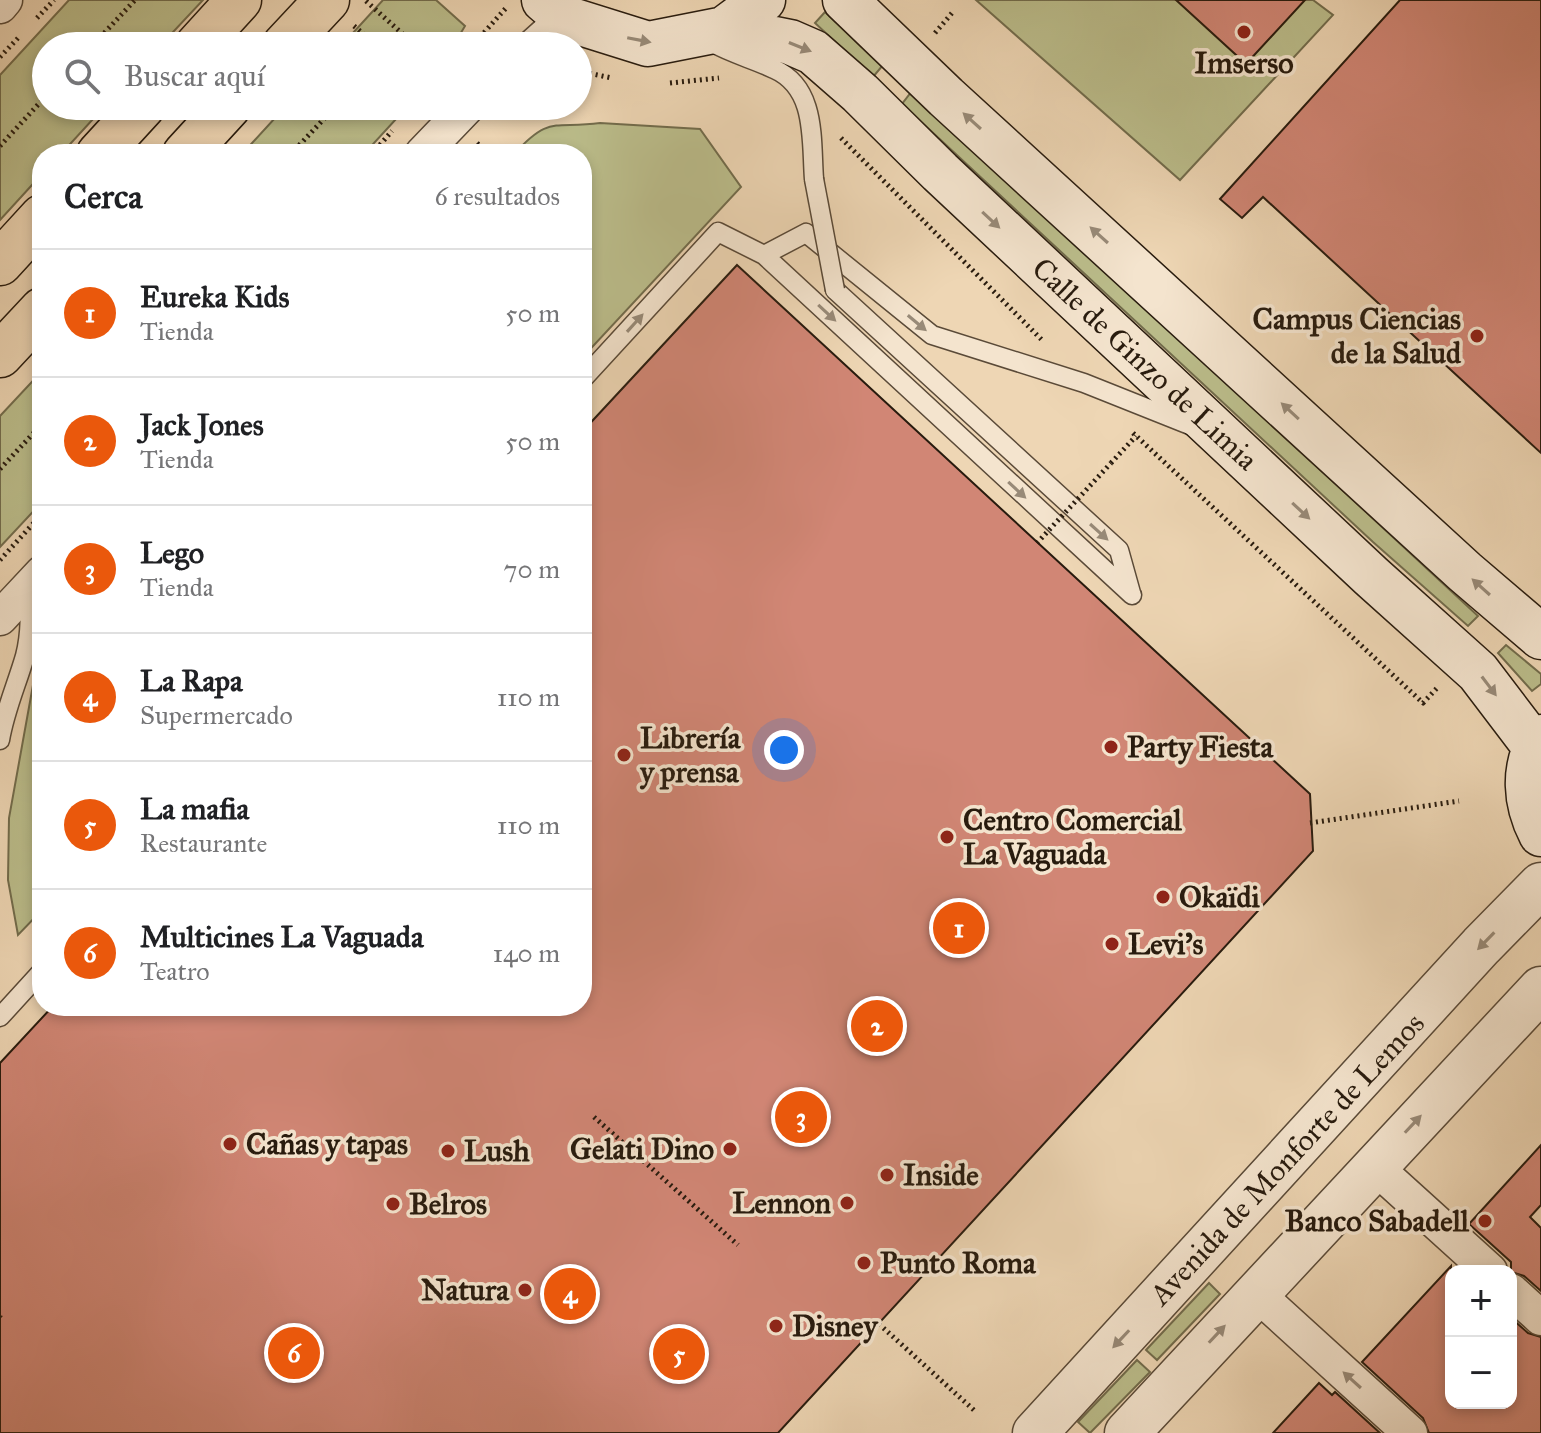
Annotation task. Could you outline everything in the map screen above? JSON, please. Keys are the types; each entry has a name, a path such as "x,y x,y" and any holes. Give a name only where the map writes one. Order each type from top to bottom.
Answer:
{"highway":[{"path":"210,32 239,0"},
{"path":"305,32 337,10"},
{"path":"108,144 130,120"},
{"path":"194,144 216,120"},
{"path":"0,263 32,228"},
{"path":"0,355 32,321"}],"main road":[{"path":"547,21 648,44 711,31 763,0"},
{"name":"Calle de Ginzo de Limia","path":"845,0 946,97 1465,572 1541,637"},
{"name":"Calle de Ginzo de Limia","path":"711,31 790,42 813,52 1371,576 1478,672 1538,742 1528,783 1528,801 1530,813 1541,834"},
{"name":"Avenida de Monforte de Lemos","path":"1035,1433 1481,946 1541,885"},
{"path":"1127,1433 1541,989"}],"street":[{"path":"0,6 5,0"},
{"path":"432,144 455,120"},
{"path":"0,618 32,583"},
{"path":"1374,1166 1483,1265"},
{"path":"1256,1293 1410,1433"},
{"path":"1517,1296 1541,1318"}],"lane":[{"path":"592,369 718,232 764,255 1132,595 1119,550 835,290 814,179 808,105 796,86 777,70 734,55 711,31"},
{"path":"764,255 806,233 932,335 1084,383 1224,438"},
{"path":"0,740 5,711 25,655 32,604"},
{"path":"0,1017 32,982"}],"path":[{"path":"105,32 135,0"},
{"path":"366,1 400,32"},
{"path":"337,10 362,32"},
{"path":"485,32 499,17"},
{"path":"592,74 625,81"},
{"path":"665,83 700,78 732,79"},
{"path":"0,146 32,111"},
{"path":"300,144 323,120"},
{"path":"0,469 32,435"},
{"path":"1037,543 1136,436"},
{"path":"0,560 32,525"},
{"path":"1423,703 1444,681"},
{"path":"1310,823 1459,801"},
{"path":"594,1117 738,1245"},
{"path":"879,1324 976,1412"}],"green space":[{"path":"69,0 203,0 173,32 40,32"},
{"path":"383,0 436,0 465,26 461,32 354,32"},
{"path":"976,0 1313,0 1333,15 1180,180"},
{"path":"825,12 883,65 873,77 815,23"},
{"path":"32,40 32,120 92,120 70,144 32,144 32,185 0,220 0,75"},
{"path":"912,91 1478,616 1468,626 1373,542 902,104"},
{"path":"273,120 395,120 373,144 251,144"},
{"path":"600,123 700,129 741,187 592,347 592,144 524,144 545,129"},
{"path":"32,382 32,513 0,547 0,416"},
{"path":"1506,645 1541,674 1541,684 1532,691 1498,653"},
{"path":"32,691 32,920 18,935 8,880 9,818"},
{"path":"1209,1283 1220,1294 1157,1360 1146,1350"},
{"path":"1137,1360 1150,1372 1090,1433 1078,1422"}],"building":[{"name":"Imserso","path":"1176,0 1305,0 1246,64"},
{"name":"Campus Ciencias de la Salud","path":"1400,0 1541,0 1541,453 1263,197 1242,218 1220,199"},
{"name":"Centro Comercial La Vaguada","path":"737,265 1310,794 1313,851 778,1433 0,1433 0,1063 44,1016 592,1016 592,421"},
{"path":"1541,1145 1541,1205 1530,1217 1541,1228 1541,1291 1517,1274 1517,1265 1511,1265 1469,1224"},
{"path":"1445,1272 1445,1409 1517,1409 1517,1323 1528,1333 1541,1337 1541,1433 1429,1433 1423,1418 1362,1362"},
{"path":"1319,1383 1332,1395 1335,1392 1380,1433 1273,1433"}],"place":[{"name":"Imserso","path":"1244,32"},
{"name":"Campus Ciencias de la Salud","path":"1477,336"},
{"name":"Party Fiesta","path":"1111,747"},
{"name":"Librería y prensa","path":"624,755"},
{"name":"Centro Comercial La Vaguada","path":"947,837"},
{"name":"Okaïdi","path":"1163,897"},
{"name":"Eureka Kids","path":"959,928"},
{"name":"Levi's","path":"1112,944"},
{"name":"Jack Jones","path":"877,1026"},
{"name":"Lego","path":"801,1117"},
{"name":"Cañas y tapas","path":"230,1144"},
{"name":"Gelati Dino","path":"730,1149"},
{"name":"Lush","path":"448,1151"},
{"name":"Inside","path":"887,1175"},
{"name":"Lennon","path":"847,1203"},
{"name":"Belros","path":"393,1204"},
{"name":"Banco Sabadell","path":"1485,1221"},
{"name":"Punto Roma","path":"864,1263"},
{"name":"Natura","path":"525,1290"},
{"name":"La Rapa","path":"570,1294"},
{"name":"Disney","path":"776,1326"},
{"name":"Multicines La Vaguada","path":"294,1353"},
{"name":"La mafia","path":"679,1354"}]}
